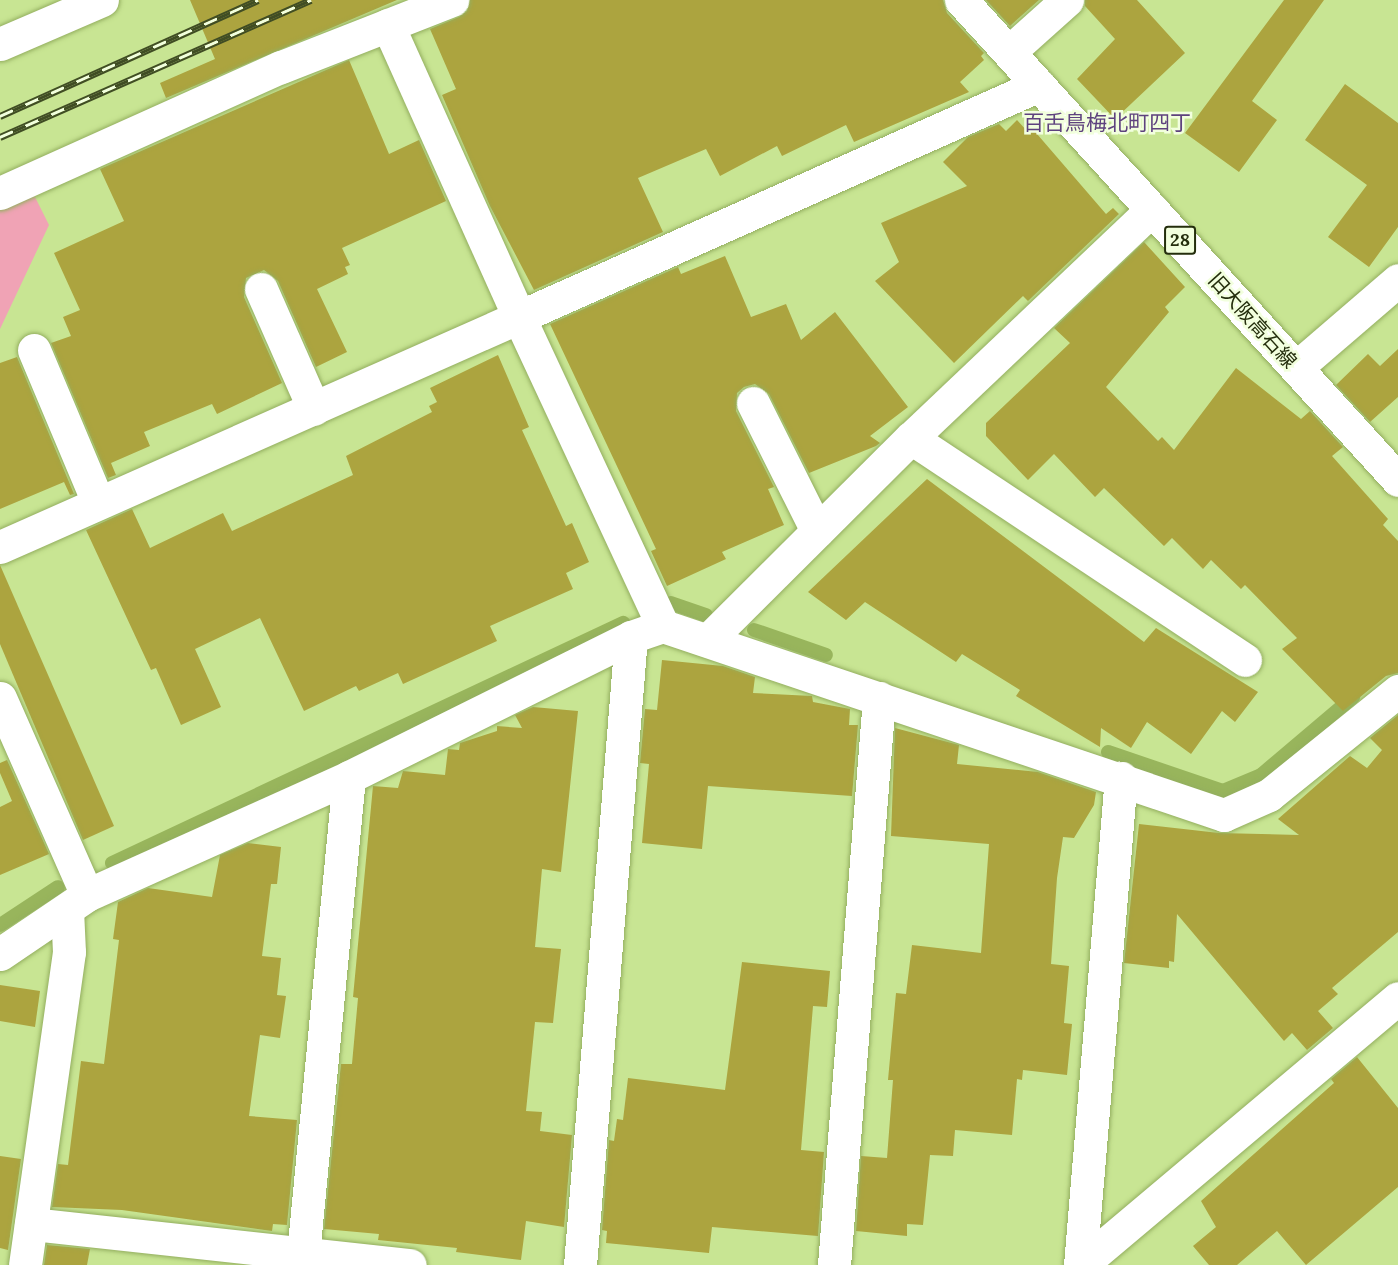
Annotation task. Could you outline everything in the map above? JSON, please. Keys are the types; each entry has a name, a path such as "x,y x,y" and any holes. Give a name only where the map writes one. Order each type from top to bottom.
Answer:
{"street":[{"path":"0,44 102,0"},
{"path":"0,193 281,67 452,0"},
{"name":"旧大阪高石線","path":"961,0 1398,480"},
{"path":"1009,52 1067,0"},
{"path":"388,25 519,316 663,626"},
{"path":"0,547 1039,85"},
{"path":"708,640 911,438 1152,209"},
{"path":"1297,368 1398,280"},
{"path":"261,289 314,409"},
{"path":"34,350 98,502"},
{"path":"753,403 817,531"},
{"path":"911,438 1245,660"},
{"path":"0,954 77,902 349,777 631,637 663,626 1121,778 1224,815 1269,795 1398,691"},
{"path":"580,1265 631,637"},
{"path":"0,698 77,902 25,1265"},
{"path":"834,1265 879,698"},
{"path":"302,1259 349,777"},
{"path":"1080,1265 1121,778"},
{"path":"1080,1265 1398,998"},
{"path":"31,1224 302,1259 410,1265"}],"shaded area":[{"path":"32,191 49,225 0,329 0,205"}],"building":[{"path":"190,0 397,0 166,98 160,83 215,59"},
{"path":"470,0 943,0 947,13 984,53 981,56 984,60 960,82 969,92 854,142 846,125 782,156 777,146 720,176 706,149 638,178 663,232 534,290 490,206 442,95 456,89 430,29 459,17 467,11"},
{"path":"986,0 1039,0 1010,26"},
{"path":"1085,0 1137,0 1185,53 1115,119 1077,79 1115,39 1085,6"},
{"path":"1284,0 1324,0 1252,101 1277,120 1239,172 1185,133"},
{"path":"349,60 389,154 419,140 446,201 342,248 350,265 345,267 348,274 317,289 347,352 316,367 278,281 264,270 246,278 244,297 282,383 217,414 212,404 144,432 150,446 111,463 116,475 108,478 51,343 71,336 63,317 80,310 54,253 124,221 100,169"},
{"path":"1345,84 1398,123 1398,227 1369,267 1328,237 1367,185 1305,140"},
{"path":"1017,120 1027,131 1031,127 1106,214 1113,208 1119,214 1028,301 1023,296 954,363 875,281 899,262 881,223 967,186 943,162 968,137 999,124 1006,131"},
{"path":"1144,242 1185,287 1165,307 1169,312 1106,387 1158,441 1162,437 1174,450 1236,368 1301,419 1310,411 1343,447 1332,456 1388,519 1383,525 1398,541 1398,673 1386,676 1343,711 1282,649 1297,638 1245,585 1241,589 1211,560 1203,569 1172,538 1164,546 1104,488 1095,497 1054,454 1028,480 986,436 986,423 1070,343 1054,328"},
{"path":"725,256 751,317 786,304 801,340 835,312 908,407 870,436 880,443 876,446 809,473 769,394 755,384 744,387 737,393 736,411 774,487 768,489 784,525 722,552 726,559 667,586 651,551 656,549 550,324 678,267 681,274"},
{"path":"1398,349 1398,397 1370,422 1336,385 1368,354 1380,366"},
{"path":"498,355 529,427 522,430 566,526 572,523 589,562 566,573 573,589 490,626 497,641 403,684 398,673 359,691 356,686 304,711 260,618 195,649 221,707 181,725 156,668 151,670 86,530 132,509 150,548 223,513 232,531 353,475 346,456 432,412 429,406 437,402 430,388"},
{"path":"17,357 74,494 70,495 64,482 0,509 0,363"},
{"path":"927,479 1144,642 1156,628 1258,692 1235,722 1222,711 1191,754 1147,722 1131,748 1101,728 1100,747 1016,696 1020,690 962,654 956,662 865,602 846,620 808,592"},
{"path":"0,565 114,826 83,840 0,644"},
{"path":"662,660 723,666 755,677 753,693 812,696 813,702 850,709 849,725 858,725 852,796 708,786 702,849 642,843 649,764 640,763 645,709 657,710"},
{"path":"533,707 578,711 561,872 542,869 535,947 561,949 553,1023 535,1022 526,1111 542,1112 540,1131 572,1135 564,1227 526,1221 521,1260 456,1252 457,1248 378,1240 379,1234 324,1229 341,1064 352,1064 358,998 353,997 373,786 398,788 403,771 445,775 448,749 459,750 460,743 497,731 497,726 522,728 515,715"},
{"path":"1398,715 1398,932 1332,988 1338,994 1318,1011 1333,1028 1307,1050 1292,1033 1284,1041 1177,914 1174,962 1169,961 1169,968 1124,963 1139,824 1219,833 1299,835 1278,819 1350,756 1367,768 1382,750 1370,738"},
{"path":"895,728 959,745 957,764 1038,772 1096,792 1094,805 1074,838 1063,837 1057,878 1051,964 1069,966 1064,1023 1072,1024 1067,1075 1023,1070 1022,1080 1017,1079 1012,1135 955,1130 953,1156 930,1155 923,1225 907,1224 907,1236 856,1231 861,1156 887,1158 893,1080 888,1080 896,993 906,994 912,945 981,953 989,844 891,836"},
{"path":"7,760 49,854 0,875 0,807 12,801 0,773 0,763"},
{"path":"248,843 281,847 277,884 271,884 262,956 281,958 277,995 286,996 280,1038 260,1035 249,1116 297,1120 287,1225 273,1224 272,1231 122,1210 52,1207 58,1164 68,1165 81,1061 104,1064 119,940 113,939 118,902 148,888 212,897 220,855"},
{"path":"742,962 830,971 827,1007 813,1006 801,1150 824,1152 818,1236 712,1227 709,1253 606,1243 607,1231 602,1230 609,1140 614,1141 617,1119 623,1120 628,1078 725,1090"},
{"path":"0,985 40,991 35,1027 0,1021"},
{"path":"1357,1057 1398,1108 1398,1187 1306,1265 1277,1231 1237,1265 1209,1265 1193,1246 1216,1227 1201,1201 1334,1083 1331,1079"},
{"path":"0,1156 21,1159 8,1250 0,1248"},
{"path":"47,1245 90,1249 87,1265 44,1265"}],"waterway":[{"path":"671,603 706,615"},
{"path":"112,863 623,623"},
{"path":"754,630 826,655"},
{"path":"1108,752 1223,791 1261,775 1353,697"},
{"path":"0,925 58,887"}],"railway":[{"path":"0,116 258,0"},
{"path":"0,137 311,0"}],"district":[{"name":"百舌鳥梅北町四丁","path":"1107,123"}]}
